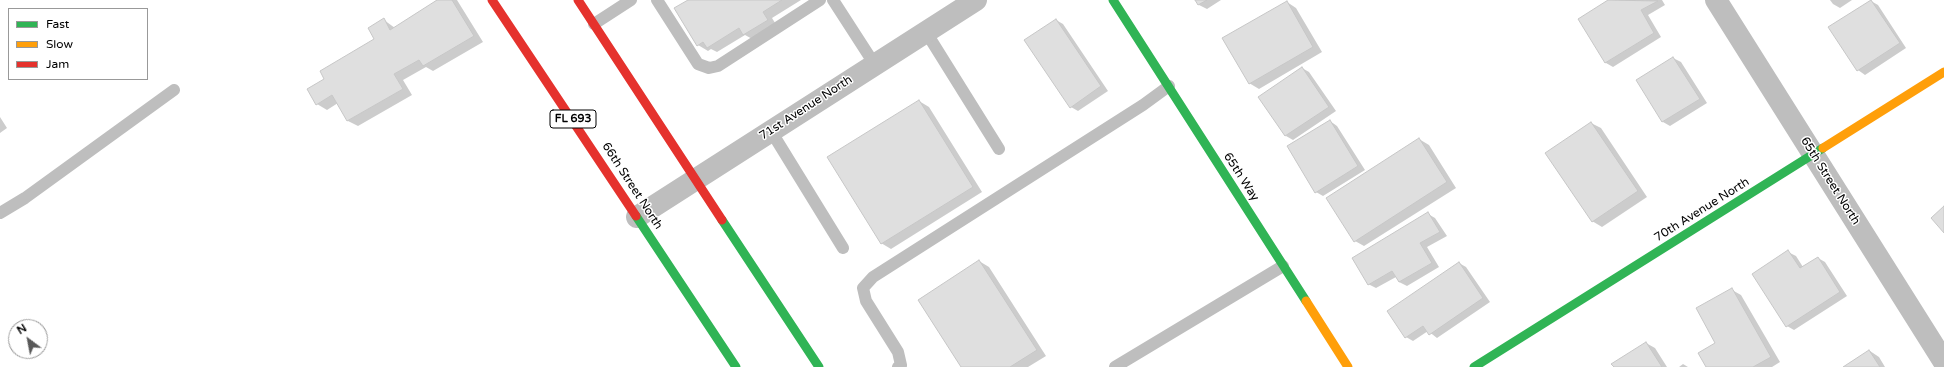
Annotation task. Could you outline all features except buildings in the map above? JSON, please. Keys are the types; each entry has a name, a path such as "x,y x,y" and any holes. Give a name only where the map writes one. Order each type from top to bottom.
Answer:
{"street":[{"name":"66th Street North","path":"492,0 564,104 736,367"},
{"path":"578,0 819,367"},
{"name":"71st Avenue North","path":"637,217 976,0"},
{"name":"65th Way","path":"1113,0 1348,367"},
{"name":"65th Street North","path":"1716,0 1944,362"},
{"name":"70th Avenue North","path":"1474,367 1944,72"}],"lane":[{"path":"594,24 631,0"},
{"path":"657,0 698,64 708,68 718,66 820,0"},
{"path":"833,0 875,65"},
{"path":"926,32 999,149"},
{"path":"898,367 900,365 898,352 866,301 863,288 873,277 1143,105 1169,86"},
{"path":"0,213 25,198 174,90"},
{"path":"771,131 843,248"},
{"path":"1116,367 1283,266"}],"traffic: fast":[{"path":"1113,0 1306,301"},
{"path":"1474,367 1823,148"},
{"path":"636,216 736,367"},
{"path":"722,220 819,367"}],"traffic: slow":[{"path":"1823,148 1944,72"},
{"path":"1306,301 1348,367"}],"traffic: jam":[{"path":"492,0 636,216"},
{"path":"578,0 722,220"}]}
